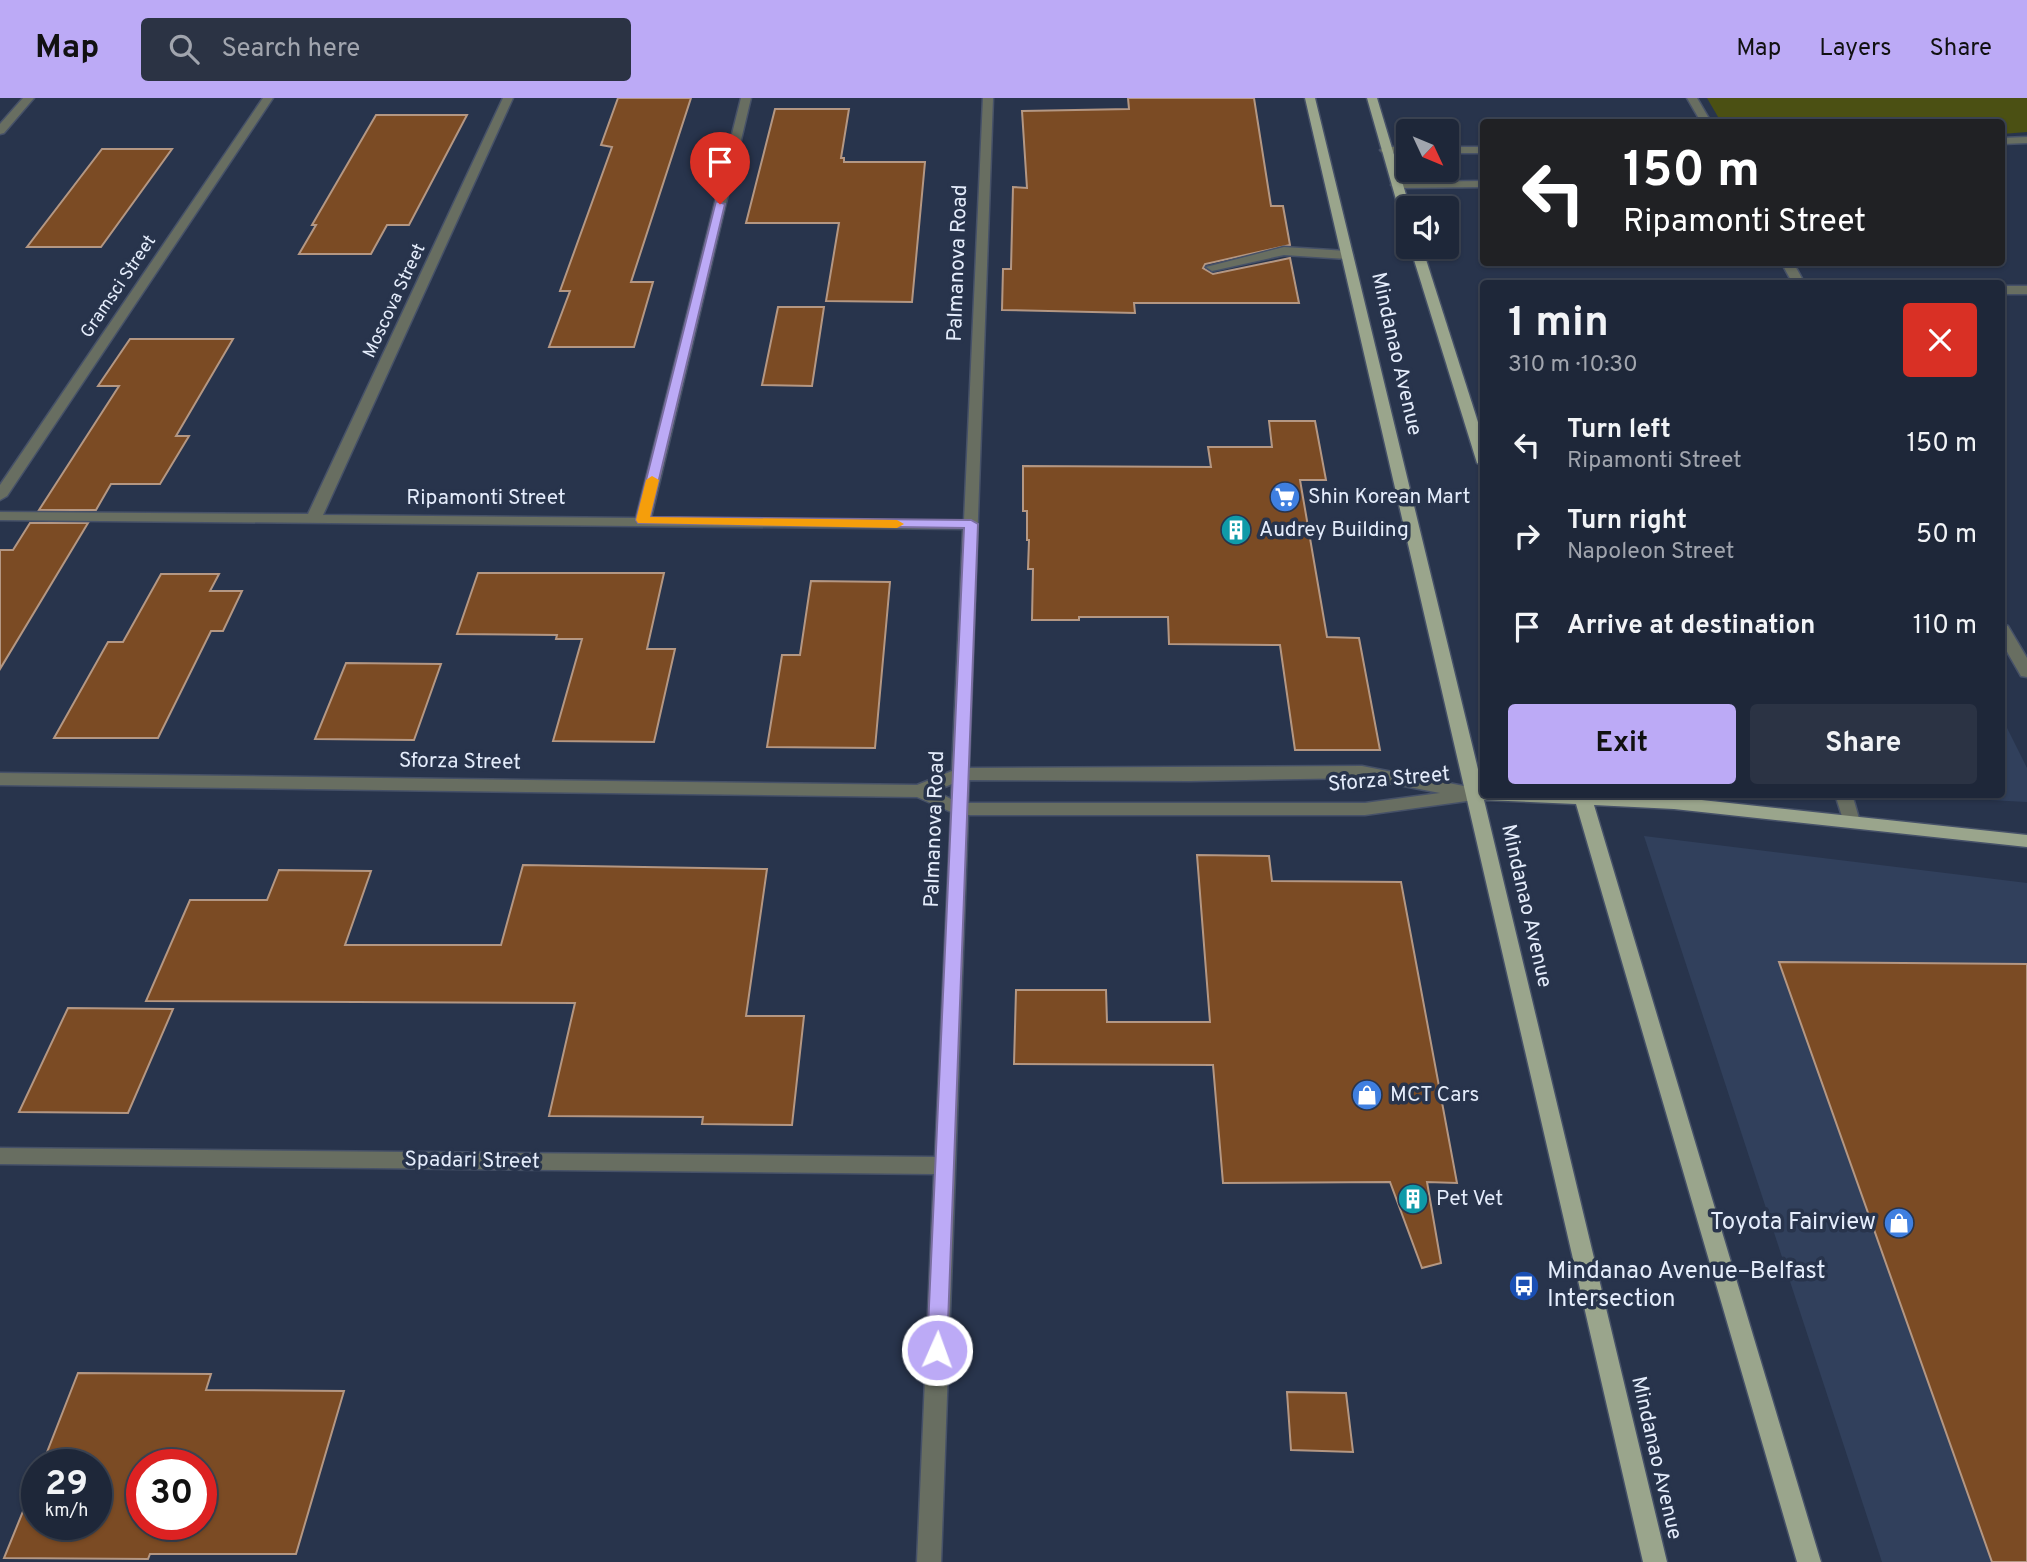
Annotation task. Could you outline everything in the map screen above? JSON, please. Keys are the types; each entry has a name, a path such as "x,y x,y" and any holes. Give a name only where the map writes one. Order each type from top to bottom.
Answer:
{"main road":[{"name":"Mindanao Avenue","path":"1310,98 1655,1562"},
{"path":"1372,98 1400,196"},
{"path":"1420,259 1480,450"},
{"path":"1474,794 1480,794"},
{"path":"1583,798 1810,1562"},
{"path":"1598,798 1674,803 2027,841"}],"street":[{"path":"0,131 29,98"},
{"name":"Gramsci Street","path":"0,496 268,98"},
{"name":"Moscova Street","path":"314,518 508,98"},
{"path":"643,520 746,98"},
{"name":"Palmanova Road","path":"929,1562 988,98"},
{"path":"1692,98 1704,119"},
{"path":"2005,141 2027,140"},
{"path":"1386,150 1396,150"},
{"path":"1460,150 1480,150"},
{"path":"1396,185 1480,184"},
{"path":"1212,267 1284,251 1347,255"},
{"path":"2005,290 2027,290"},
{"name":"Ripamonti Street","path":"0,516 971,524"},
{"path":"2005,634 2027,672"},
{"name":"Sforza Street","path":"0,779 919,791 960,774 1362,772 1474,794"},
{"name":"Sforza Street","path":"919,791 959,809 1365,809 1474,794"},
{"path":"1844,798 1851,822"},
{"name":"Spadari Street","path":"0,1156 945,1166"}],"shaded area":[{"path":"2005,724 2027,768 2027,802 1951,798 2005,798"},
{"name":"Toyota Fairview","path":"1644,836 2027,883 2027,1562 1882,1562"}],"green space":[{"path":"1707,98 2027,98 2027,132 2005,134 2005,119 1719,119"}],"building":[{"path":"618,98 691,98 631,282 653,282 634,347 549,347 570,291 560,291 612,147 601,145"},
{"path":"1128,98 1254,98 1271,206 1283,206 1290,245 1205,264 1203,268 1213,274 1290,258 1299,303 1134,303 1135,313 1002,310 1003,269 1011,269 1013,187 1027,188 1022,111 1129,109"},
{"path":"775,109 849,109 841,158 844,158 844,162 925,162 912,302 826,301 839,223 746,223"},
{"path":"376,115 467,115 409,225 387,225 371,254 299,254 316,225 312,225"},
{"path":"102,149 172,149 101,247 27,247"},
{"path":"778,307 824,307 812,386 762,385"},
{"path":"130,339 233,339 176,436 189,436 160,484 111,484 96,510 39,510 119,386 98,386"},
{"path":"1269,421 1315,421 1326,480 1300,480 1327,637 1359,638 1380,750 1295,750 1280,645 1169,644 1168,617 1032,620 1033,569 1028,569 1029,540 1027,511 1023,511 1023,466 1211,467 1208,447 1272,447"},
{"path":"30,523 88,523 0,669 0,550 13,550"},
{"path":"478,573 664,573 647,649 675,649 654,742 553,741 582,639 556,639 557,635 457,634"},
{"path":"161,574 219,574 210,591 242,591 223,631 211,631 158,738 54,738 108,642 123,642"},
{"path":"811,581 890,582 875,748 767,747 782,655 800,655"},
{"path":"346,663 441,664 414,740 315,739"},
{"path":"1197,855 1269,856 1272,881 1401,882 1457,1183 1427,1182 1441,1263 1422,1268 1390,1182 1223,1183 1213,1065 1014,1064 1016,990 1106,990 1107,1022 1210,1022"},
{"path":"523,865 767,869 746,1016 804,1016 792,1125 702,1124 703,1117 549,1116 575,1003 146,1001 190,900 267,900 279,870 371,871 345,945 501,945"},
{"path":"1779,962 2027,964 2027,1562 1992,1562"},
{"path":"68,1008 173,1009 128,1113 19,1112"},
{"path":"78,1373 211,1374 206,1390 344,1391 296,1554 150,1554 148,1559 4,1558 21,1516 21,1540 112,1540 112,1449 48,1449"},
{"path":"1287,1392 1346,1393 1353,1452 1291,1450"}],"slow traffic":[{"path":"652,480 643,520 897,524"}],"place":[{"name":"Shin Korean Mart","path":"1285,497"},
{"name":"Audrey Building","path":"1236,530"},
{"name":"MCT Cars","path":"1367,1095"},
{"name":"Pet Vet","path":"1413,1199"},
{"name":"Toyota Fairview","path":"1899,1223"},
{"name":"Mindanao Avenue–Belfast Intersection","path":"1524,1286"}],"route":[{"path":"720,204 643,520 971,524 937,1350"}]}
